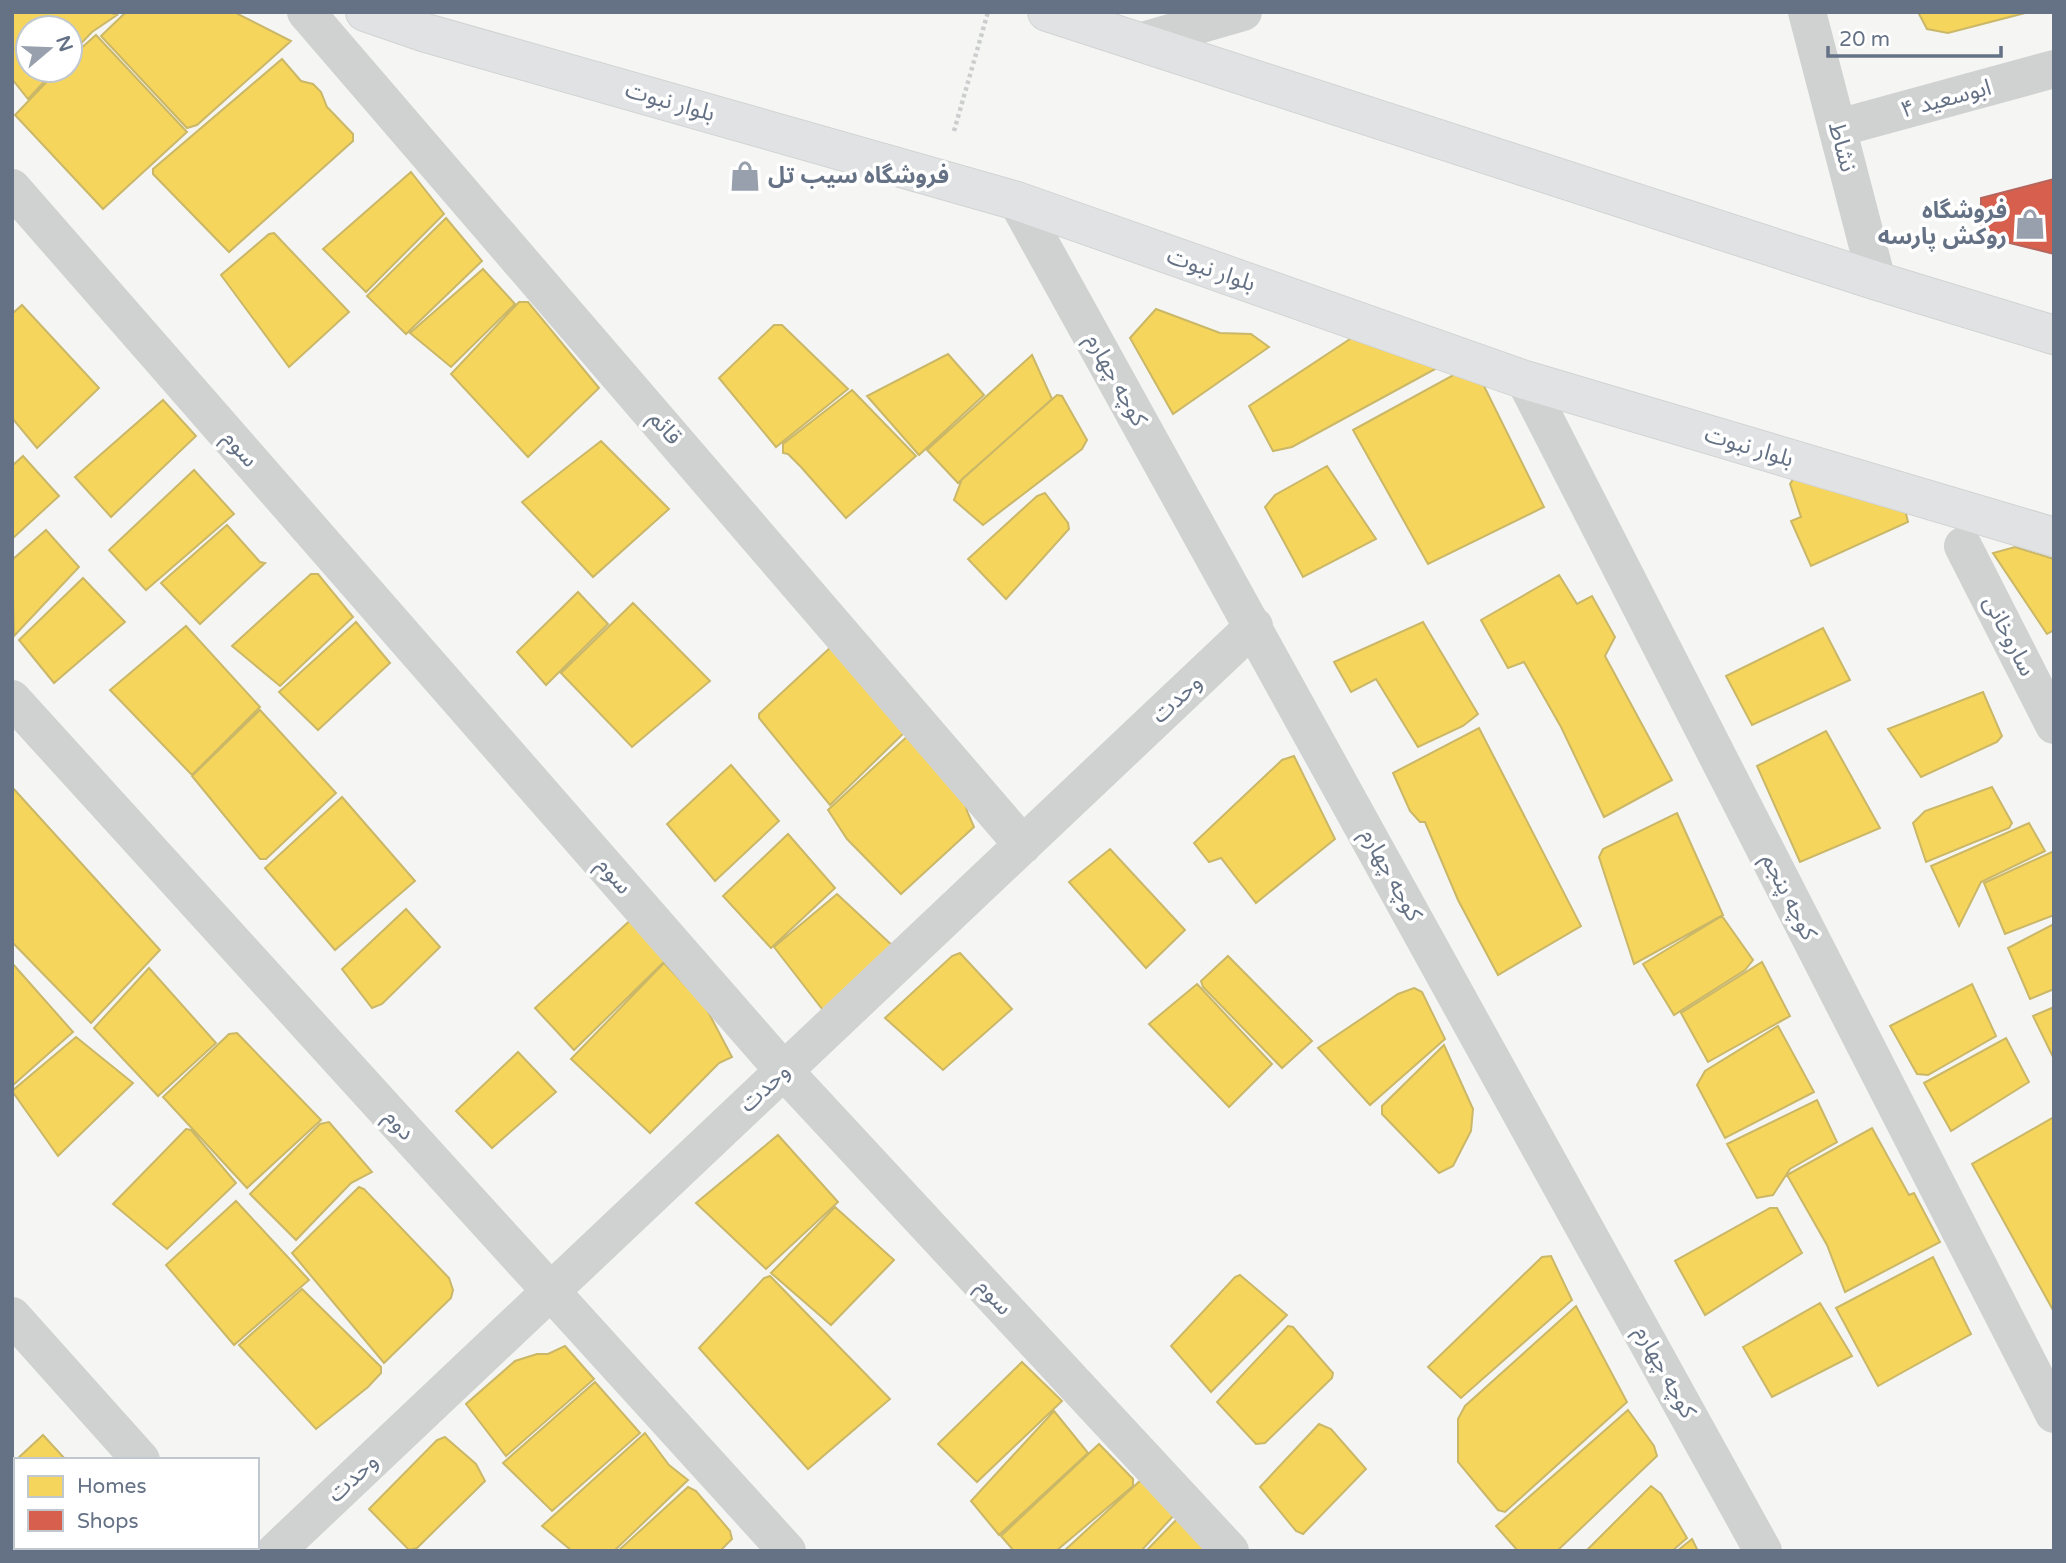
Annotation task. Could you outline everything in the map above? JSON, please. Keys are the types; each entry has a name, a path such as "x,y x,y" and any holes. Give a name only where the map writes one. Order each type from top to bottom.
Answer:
{"main road":[{"name":"بلوار نبوت","path":"365,12 418,23 1017,201 1525,380 2054,537"},
{"path":"1047,12 1877,281 2054,335"}],"street":[{"name":"قائم","path":"306,12 1023,845"},
{"path":"1139,42 1243,12"},
{"name":"نشاط","path":"1807,12 1877,281"},
{"name":"ابوسعید ۴","path":"1838,128 2054,69"},
{"name":"سوم","path":"12,188 784,1070 1230,1551"},
{"name":"کوچه چهارم","path":"1017,201 1763,1551"},
{"name":"کوچه پنجم","path":"1525,380 2054,1414"},
{"name":"ساروخانی","path":"1963,546 2054,726"},
{"name":"وحدت","path":"276,1551 1254,626"},
{"name":"دوم","path":"12,699 786,1551"},
{"path":"12,1316 139,1458"}],"path":[{"path":"940,179 988,12"}],"building: Homes":[{"path":"12,12 109,12 117,15 84,40 84,14 14,14 14,82"},
{"path":"126,12 234,12 291,41 197,125 187,128 101,36"},
{"path":"1918,12 2029,12 1948,33 1927,29"},
{"path":"96,35 187,132 103,209 15,115 45,84 84,84 84,46"},
{"path":"282,59 301,81 313,84 321,92 327,107 353,134 353,141 229,252 153,174 153,169"},
{"path":"16,84 42,84 28,99"},
{"path":"411,172 444,214 366,292 323,249"},
{"path":"446,218 482,261 406,334 367,296"},
{"path":"274,233 349,312 289,367 221,275 269,234"},
{"path":"483,269 515,304 451,367 410,333"},
{"path":"519,302 528,302 599,388 528,457 451,374"},
{"path":"22,305 99,388 37,448 12,418 12,314"},
{"path":"1156,309 1220,333 1251,334 1269,347 1173,414 1130,338"},
{"path":"774,325 782,325 848,389 776,447 719,378"},
{"path":"1353,337 1448,362 1292,447 1273,451 1249,406"},
{"path":"948,354 984,395 919,455 867,396"},
{"path":"1032,355 1052,399 958,483 927,450"},
{"path":"1457,373 1482,382 1544,507 1428,564 1353,430"},
{"path":"852,390 916,456 846,518 801,467 788,454 783,453 783,444"},
{"path":"1057,395 1062,396 1087,440 1082,449 983,525 954,500 962,479"},
{"path":"163,400 196,436 111,517 75,477"},
{"path":"601,441 669,509 593,577 522,502"},
{"path":"23,456 59,496 12,539 12,466"},
{"path":"1327,466 1376,539 1303,577 1265,507 1275,495"},
{"path":"194,470 234,514 146,590 109,550"},
{"path":"1796,475 1904,505 1908,522 1811,566 1791,521 1801,517 1790,484"},
{"path":"1045,493 1068,523 1069,529 1006,599 968,559 1037,496"},
{"path":"227,525 260,562 265,563 200,624 161,583"},
{"path":"46,530 79,567 14,636 12,560"},
{"path":"2015,547 2054,559 2054,630 2047,634 1993,553"},
{"path":"311,574 318,574 353,617 280,686 232,646"},
{"path":"1559,575 1577,604 1592,596 1615,637 1605,656 1672,780 1604,817 1561,727 1524,662 1508,668 1481,620"},
{"path":"83,578 125,622 54,683 19,640"},
{"path":"578,592 608,624 546,685 517,652"},
{"path":"633,603 710,681 632,747 561,673"},
{"path":"356,622 390,663 318,730 279,692"},
{"path":"1423,622 1478,714 1463,726 1418,747 1376,679 1351,692 1334,662"},
{"path":"186,626 260,707 192,775 110,690"},
{"path":"1823,628 1850,680 1752,725 1726,676"},
{"path":"831,647 911,726 830,805 759,718 759,714"},
{"path":"1983,692 2002,736 1997,742 1921,777 1888,729"},
{"path":"260,710 336,793 266,859 260,859 192,776"},
{"path":"1479,728 1581,926 1498,975 1458,900 1425,822 1420,822 1410,811 1393,773"},
{"path":"913,731 957,768 967,811 974,827 901,894 847,839 828,810"},
{"path":"1826,731 1880,828 1800,862 1757,766"},
{"path":"1294,756 1335,839 1256,903 1221,858 1209,862 1194,843 1282,760"},
{"path":"731,765 779,821 715,881 667,824"},
{"path":"12,787 160,950 91,1023 12,942"},
{"path":"1992,787 2012,823 2009,828 1926,862 1913,823 1925,811"},
{"path":"342,797 415,881 335,950 265,868"},
{"path":"1677,813 1723,915 1634,964 1599,857 1603,849"},
{"path":"2029,823 2045,851 1981,882 1959,926 1931,866"},
{"path":"788,834 835,888 771,948 723,896"},
{"path":"1110,849 1185,930 1146,968 1069,882"},
{"path":"2054,851 2054,915 2005,934 1984,883"},
{"path":"837,894 895,948 826,1014 774,947"},
{"path":"406,909 440,947 382,1004 372,1008 342,969"},
{"path":"636,915 672,954 574,1050 535,1008"},
{"path":"1722,916 1753,960 1745,970 1674,1015 1643,964"},
{"path":"2054,924 2054,989 2030,999 2008,948"},
{"path":"960,953 1012,1009 943,1070 885,1018 952,956"},
{"path":"1228,956 1312,1041 1282,1068 1203,987 1201,981"},
{"path":"1762,962 1790,1016 1708,1062 1681,1013"},
{"path":"12,963 73,1032 12,1086"},
{"path":"664,963 705,1006 732,1057 719,1063 650,1133 571,1059"},
{"path":"149,968 216,1043 158,1096 94,1028"},
{"path":"1197,984 1272,1064 1229,1107 1149,1024"},
{"path":"1972,984 1996,1036 1928,1075 1917,1074 1890,1026"},
{"path":"1414,988 1422,992 1445,1039 1370,1105 1318,1048 1398,994"},
{"path":"2054,1007 2054,1059 2033,1016"},
{"path":"1778,1026 1814,1092 1725,1138 1697,1085 1705,1071"},
{"path":"237,1033 321,1120 247,1188 163,1097 229,1034"},
{"path":"76,1037 133,1083 58,1156 12,1091"},
{"path":"2006,1038 2029,1082 1951,1131 1924,1083"},
{"path":"1444,1045 1473,1109 1471,1131 1453,1166 1439,1173 1382,1114 1382,1106"},
{"path":"518,1052 556,1092 492,1148 456,1111"},
{"path":"1817,1100 1837,1142 1790,1169 1773,1195 1757,1198 1727,1144"},
{"path":"2054,1117 2054,1312 1972,1164"},
{"path":"329,1122 372,1172 351,1183 296,1240 250,1194 320,1124"},
{"path":"1872,1128 1909,1195 1914,1193 1940,1242 1845,1292 1827,1245 1787,1175"},
{"path":"186,1129 191,1130 236,1183 167,1249 113,1204"},
{"path":"778,1135 838,1202 766,1269 696,1203"},
{"path":"359,1187 364,1189 449,1278 453,1290 451,1298 384,1363 292,1253"},
{"path":"236,1201 309,1280 234,1345 166,1265"},
{"path":"835,1207 894,1260 831,1325 771,1273"},
{"path":"1770,1208 1777,1208 1802,1253 1705,1315 1675,1261"},
{"path":"1551,1256 1572,1300 1461,1398 1428,1367 1542,1257"},
{"path":"1933,1257 1971,1334 1878,1386 1836,1308"},
{"path":"1240,1275 1287,1315 1211,1392 1171,1346 1235,1277"},
{"path":"770,1276 890,1399 808,1469 699,1348 764,1278"},
{"path":"302,1289 381,1367 381,1373 368,1387 316,1429 239,1345"},
{"path":"1820,1303 1852,1356 1772,1397 1743,1347"},
{"path":"1576,1306 1627,1402 1505,1512 1498,1510 1458,1462 1458,1419 1465,1406"},
{"path":"1288,1326 1293,1327 1333,1373 1332,1378 1265,1443 1256,1444 1217,1402"},
{"path":"565,1346 594,1379 506,1456 466,1404 515,1361 537,1354 548,1354"},
{"path":"1022,1362 1062,1401 977,1482 938,1444"},
{"path":"595,1382 640,1433 552,1511 503,1463"},
{"path":"1628,1410 1654,1446 1657,1456 1557,1551 1518,1551 1496,1526"},
{"path":"1054,1411 1088,1453 999,1535 971,1501"},
{"path":"1319,1424 1331,1429 1366,1469 1303,1534 1296,1531 1260,1487"},
{"path":"645,1433 669,1465 688,1480 614,1551 572,1551 542,1526"},
{"path":"43,1435 64,1458 18,1458"},
{"path":"445,1437 476,1464 485,1481 417,1548 409,1550 369,1509 437,1440"},
{"path":"1099,1444 1133,1479 1133,1486 1056,1551 1014,1551 1001,1536"},
{"path":"14,1462 14,1549 37,1549 35,1551 12,1551"},
{"path":"1142,1479 1176,1513 1141,1551 1064,1551"},
{"path":"1651,1486 1661,1494 1687,1538 1672,1551 1586,1551"},
{"path":"688,1487 696,1491 730,1531 732,1539 720,1551 618,1551"},
{"path":"1179,1517 1209,1551 1146,1551"},
{"path":"1692,1539 1698,1551 1677,1551"}],"building: Shops":[{"path":"2054,179 2054,254 1981,236 1981,198"}],"place":[{"name":"فروشگاه سیب تل","path":"745,176"},
{"name":"فروشگاه روکش پارسه","path":"2030,224"}]}
